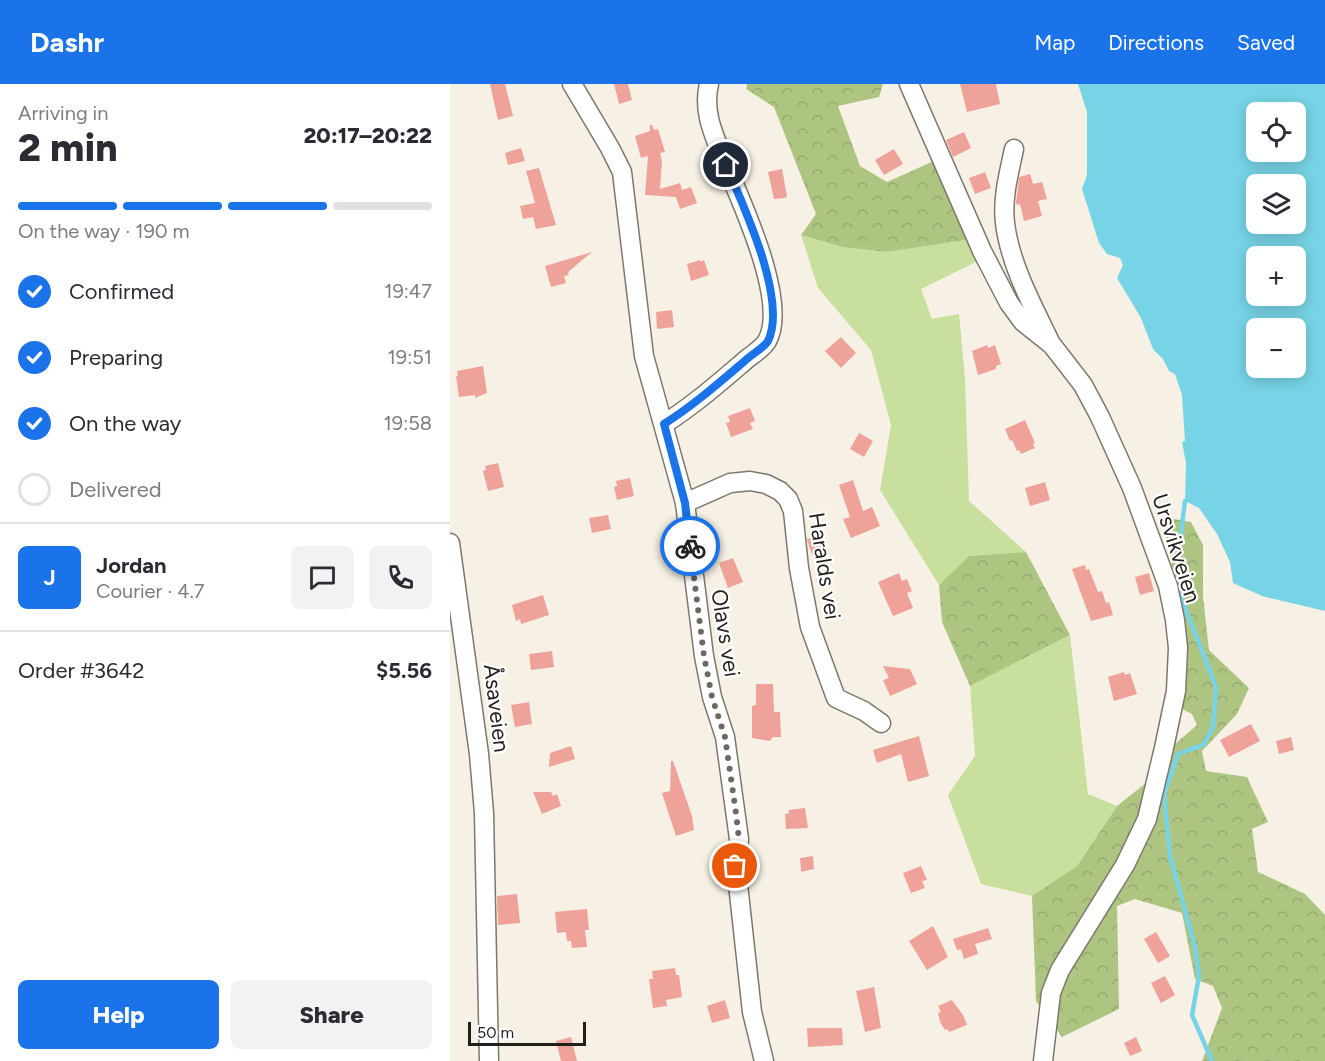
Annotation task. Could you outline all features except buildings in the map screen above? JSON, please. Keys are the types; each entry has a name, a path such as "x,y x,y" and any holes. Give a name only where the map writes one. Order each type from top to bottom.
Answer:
{"street":[{"name":"Olavs vei","path":"572,84 622,172 644,356 685,503 704,656 712,697 725,737 739,840 735,866 752,1012 764,1061"},
{"path":"664,424 720,382 767,342 771,328 773,309 770,285 752,228 709,123 706,102 709,84"},
{"name":"Ursvikveien","path":"909,84 982,251 1009,303 1023,322 1052,345 1083,385 1100,417 1132,488 1168,586 1175,620 1178,673 1164,748 1147,819 1125,865 1060,970 1051,993 1043,1061"},
{"path":"1014,149 1005,203 1005,223 1011,252 1052,345"},
{"name":"Haralds vei","path":"685,503 730,483 750,481 766,484 780,491 788,499 793,510 799,568 810,627 836,698 864,711 881,723"},
{"name":"Åsaveien","path":"450,543 475,722 484,813 489,1061"}],"green space":[{"path":"747,84 883,84 879,97 838,106 860,166 887,182 936,160 966,240 887,252 842,247 801,235 816,214 774,107 746,89"},
{"path":"801,235 842,247 887,252 966,240 980,260 921,289 932,319 959,314 965,379 969,501 1026,552 969,556 939,585 880,490 891,425 871,350 818,288"},
{"path":"1163,517 1191,522 1203,545 1203,597 1209,650 1249,688 1237,714 1202,751 1206,771 1247,777 1268,822 1252,829 1258,872 1305,894 1325,915 1325,1061 1202,1061 1222,1008 1213,986 1195,979 1182,913 1135,899 1117,906 1119,1009 1062,1037 1036,1001 1032,896 1077,866 1117,806 1166,767 1175,744 1197,725 1192,714 1182,709 1186,643"},
{"path":"1026,552 1070,635 970,686 942,622 939,585 969,556"},
{"path":"1070,635 1088,794 1117,806 1077,866 1032,896 981,884 948,795 975,756 970,686"}],"water":[{"path":"1078,84 1325,84 1325,611 1262,596 1233,583 1230,562 1217,534 1199,508 1185,501 1186,463 1182,442 1185,441 1182,395 1175,374 1169,371 1163,359 1153,349 1141,318 1117,278 1123,265 1120,258 1107,254 1099,243 1082,189 1087,175 1087,112"}],"waterway":[{"path":"1185,501 1178,556 1182,600 1216,687 1213,728 1203,745 1178,754 1164,795 1170,856 1195,947 1199,976 1192,1015 1212,1061"}],"way so far":[{"path":"690,546 704,656 712,697 725,737 736,813 739,840 735,866"}],"route":[{"path":"690,546 685,503 664,424 720,382 767,342 773,309 770,285 752,228 726,165"}]}
